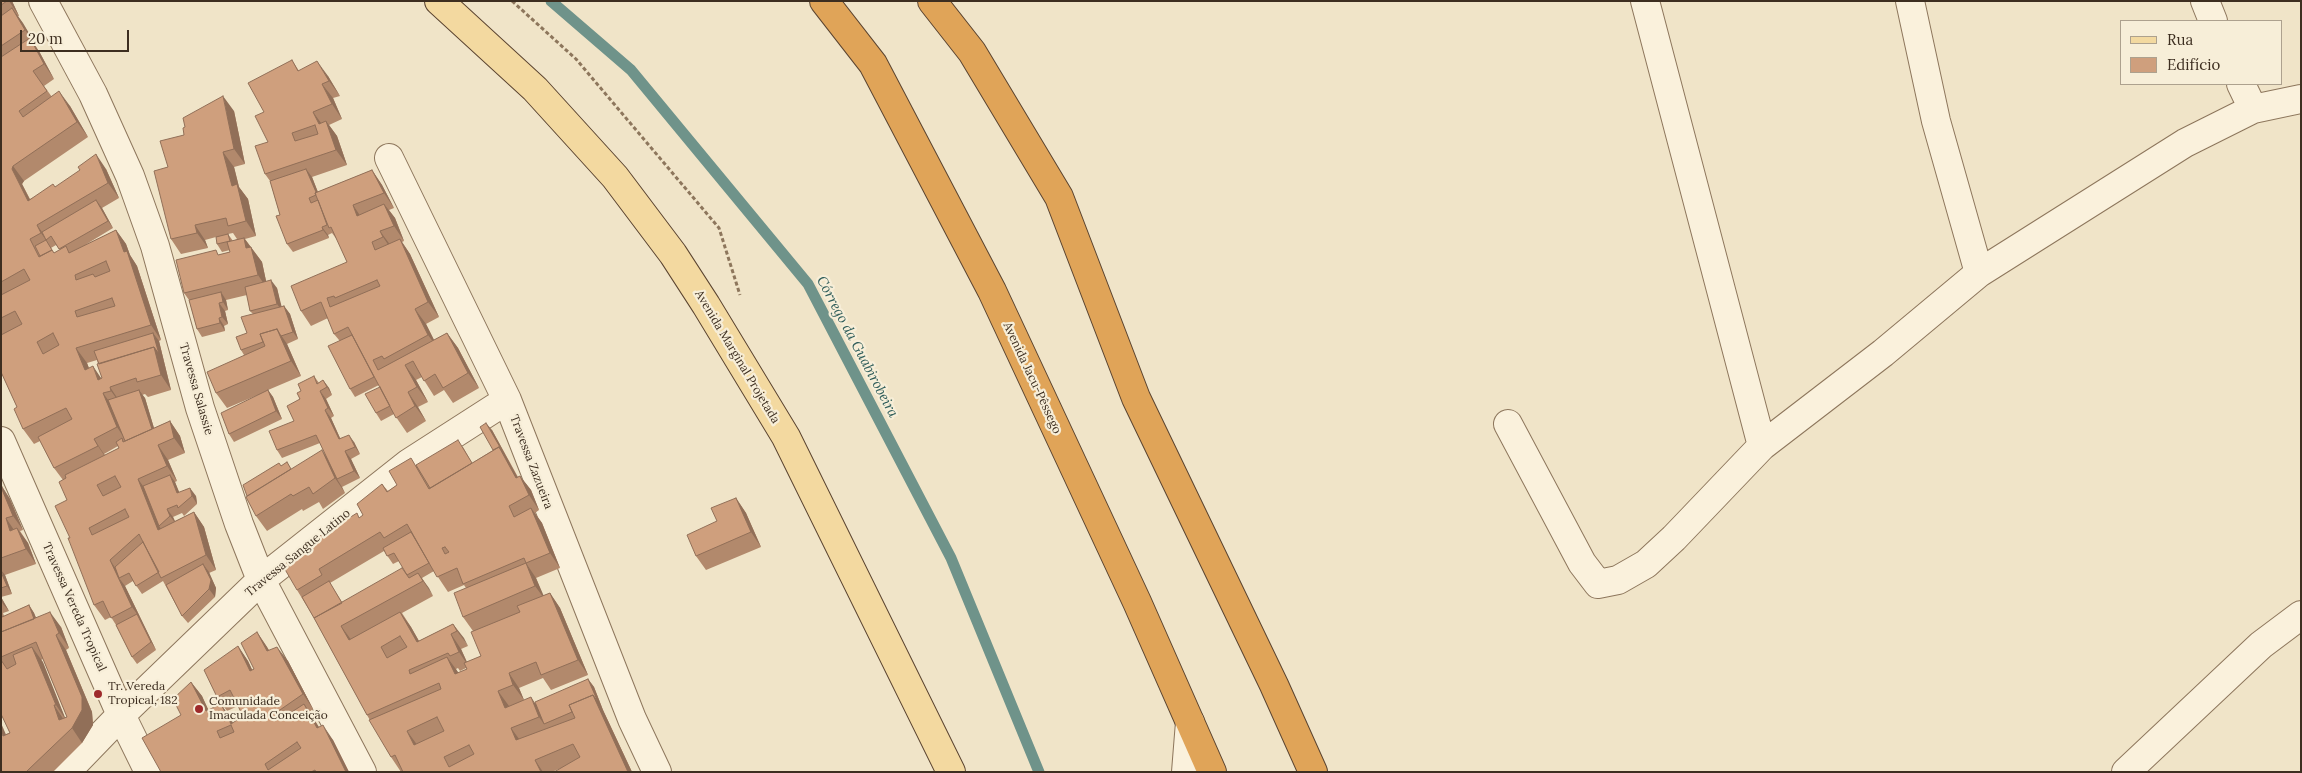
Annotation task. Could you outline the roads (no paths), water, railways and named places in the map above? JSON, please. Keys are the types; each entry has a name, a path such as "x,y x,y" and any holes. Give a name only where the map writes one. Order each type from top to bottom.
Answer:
{"highway":[{"name":"Avenida Jacu-Pêssego","path":"824,1 873,64 992,291 1137,602 1212,772"},
{"path":"932,1 972,52 1060,198 1136,398 1274,685 1313,772"}],"main road":[{"name":"Avenida Marginal Projetada","path":"439,1 535,89 615,177 673,254 786,437 951,772"}],"street":[{"name":"Travessa Salassie","path":"43,1 93,94 130,176 155,246 200,408 239,524 261,580 362,772"},
{"path":"1645,1 1762,446"},
{"path":"1910,1 1936,121 1979,273"},
{"path":"2206,1 2213,20"},
{"path":"2241,85 2253,109"},
{"path":"1508,424 1582,563 1598,584 1618,580 1646,564 1674,538 1762,446 1883,353 1979,273 2185,144 2253,109 2301,99"},
{"name":"Travessa Zazueira","path":"389,158 507,400 632,719 657,772"},
{"name":"Travessa Sangue Latino","path":"66,772 121,714 261,580 409,463 507,400"},
{"name":"Travessa Vereda Tropical","path":"1,441 121,714 149,772"},
{"path":"2126,772 2260,645 2301,615"},
{"path":"1186,772 1190,722"}],"waterway":[{"name":"Córrego da Guabirobeira","path":"551,1 631,70 808,284 951,558 1039,772"}],"place":[{"name":"Tr. Vereda Tropical, 182","path":"98,694"},
{"name":"Comunidade Imaculada Conceição","path":"199,709"}]}
